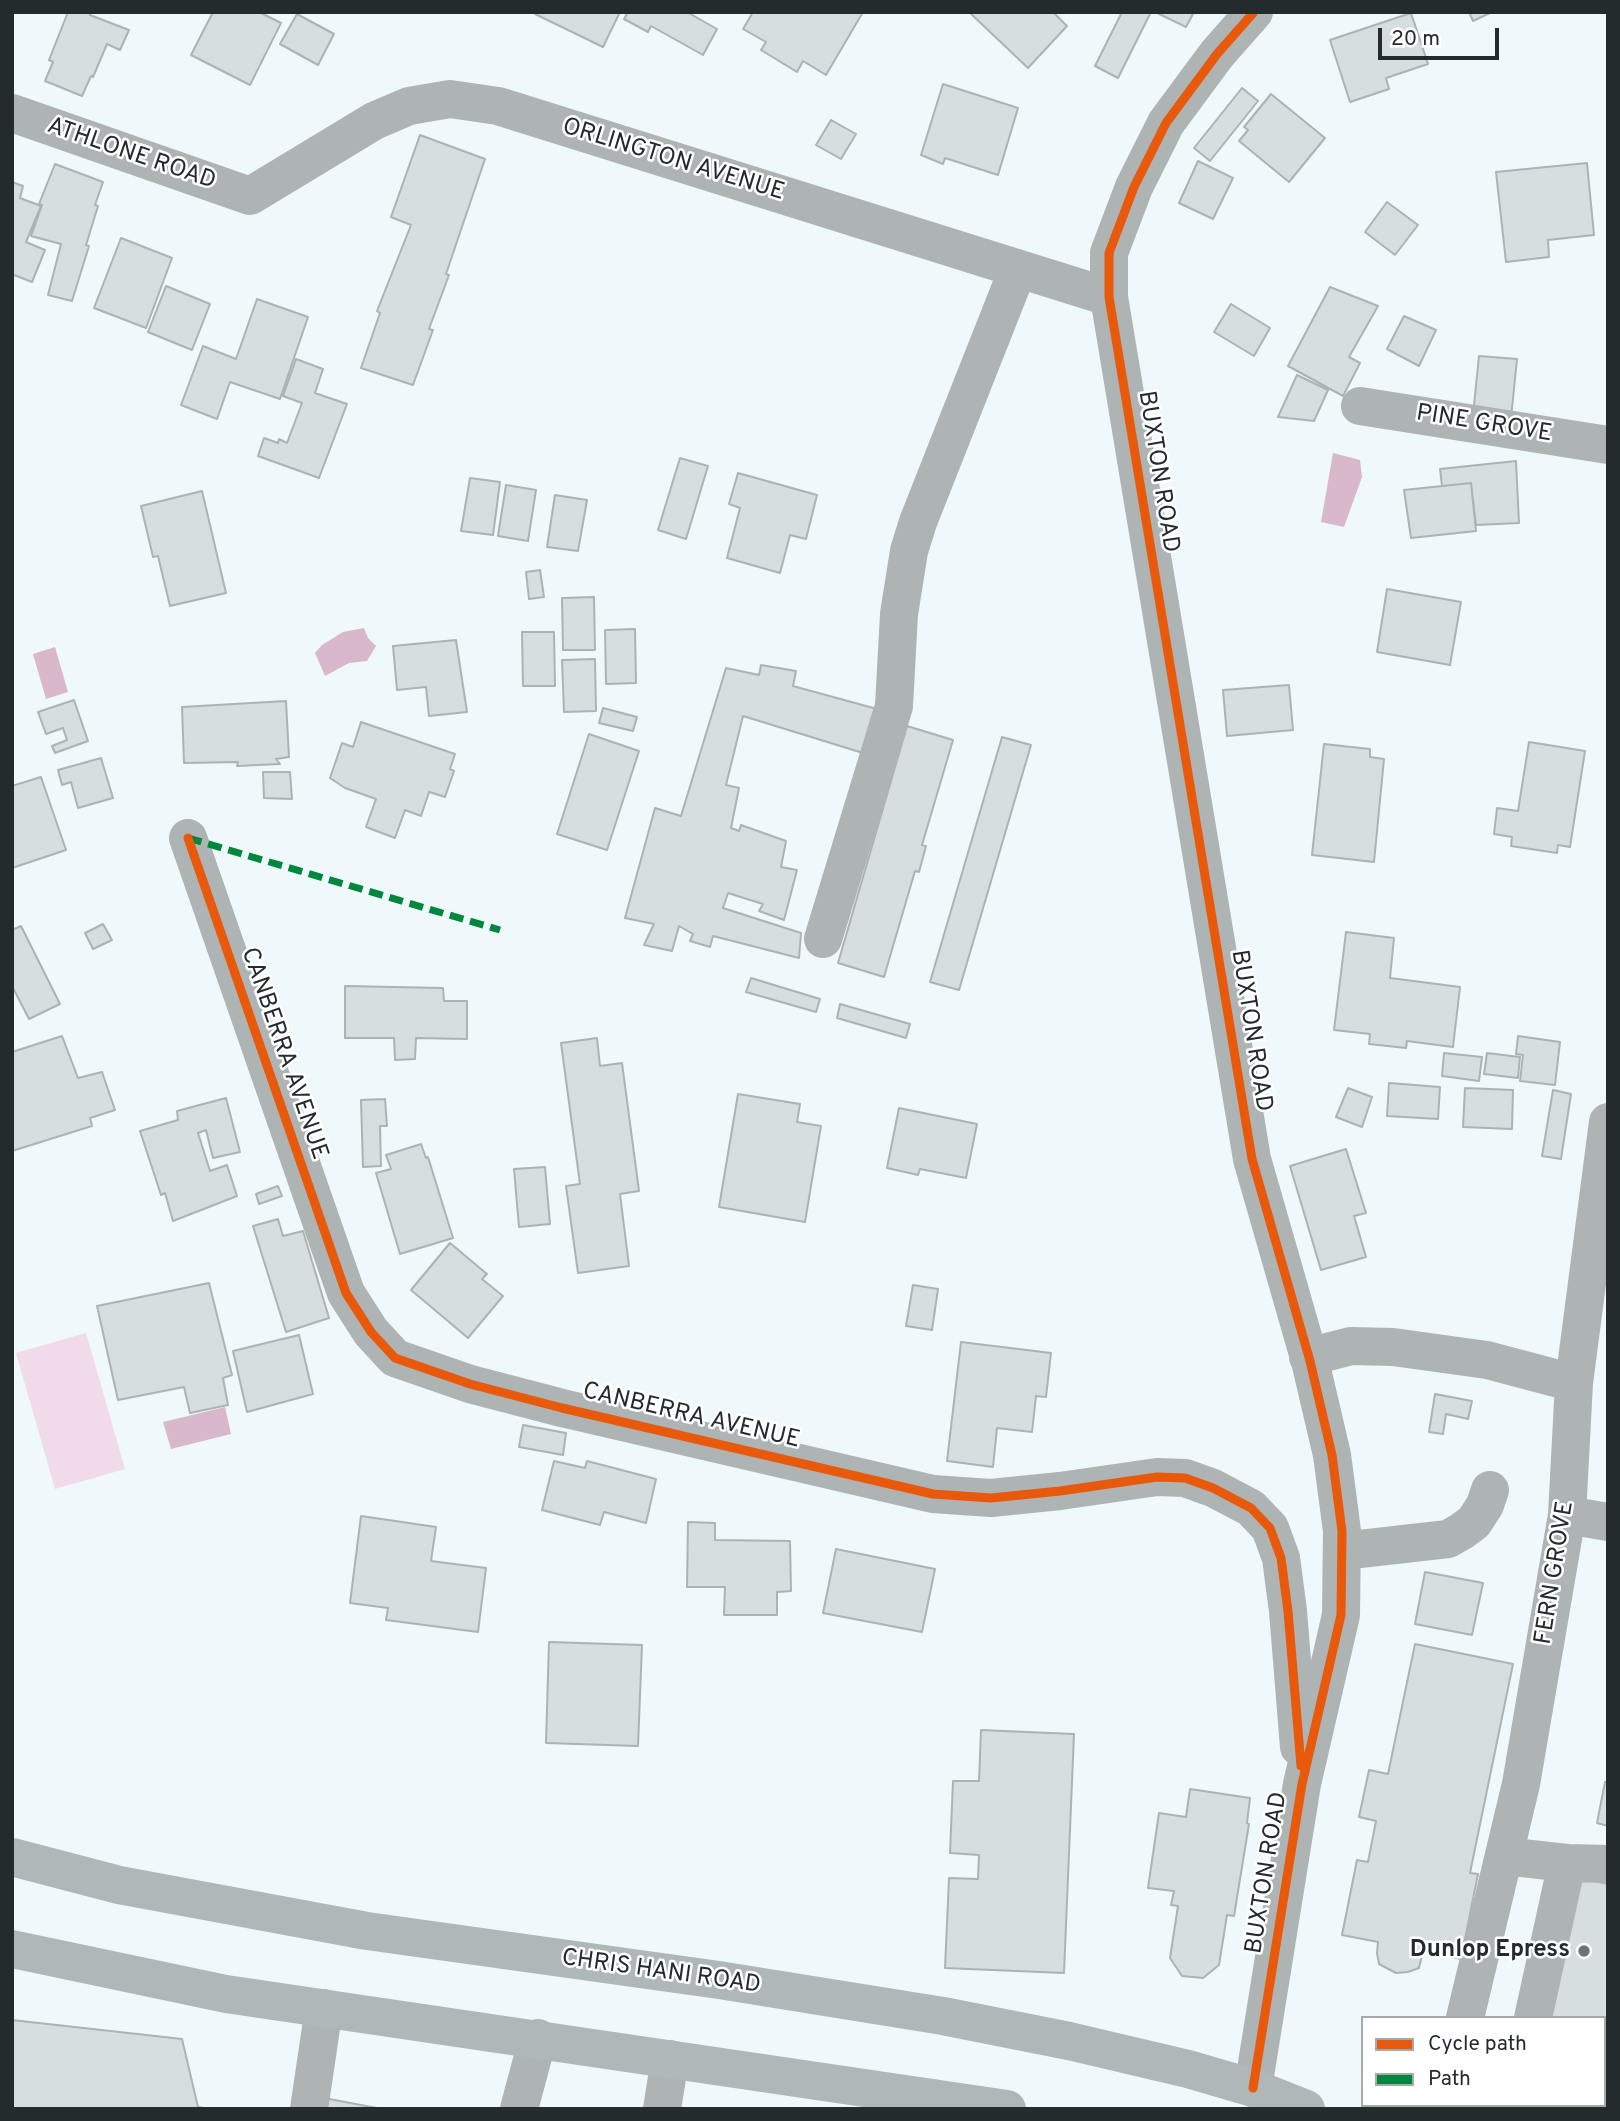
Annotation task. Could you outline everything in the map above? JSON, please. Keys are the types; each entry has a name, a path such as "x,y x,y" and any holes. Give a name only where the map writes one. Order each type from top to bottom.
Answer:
{"main road":[{"name":"CHRIS HANI ROAD","path":"12,1857 119,1885 367,1931 719,1980 943,2016 1069,2040 1188,2069 1252,2088 1306,2109"},
{"path":"12,1949 226,1994 1007,2109"}],"street":[{"name":"BUXTON ROAD","path":"1252,2088 1303,1784 1341,1615 1342,1531 1332,1455 1308,1357 1252,1159 1109,297 1109,253 1133,187 1166,123 1217,54 1254,12"},
{"name":"ORLINGTON AVENUE","path":"250,196 374,121 409,106 450,99 498,106 1109,297"},
{"name":"ATHLONE ROAD","path":"12,113 250,196"},
{"path":"822,939 894,706 899,614 909,551 1018,269"},
{"name":"PINE GROVE","path":"1360,406 1608,444"},
{"name":"CANBERRA AVENUE","path":"188,838 346,1293 371,1332 395,1358 470,1384 562,1408 933,1494 991,1498 1060,1492 1157,1477 1185,1478 1213,1488 1251,1508 1270,1528 1281,1558 1303,1784"},
{"name":"FERN GROVE","path":"1465,2016 1521,1784 1567,1515 1574,1383 1608,1122"},
{"path":"1308,1357 1351,1346 1393,1347 1487,1360 1574,1383"},
{"path":"1342,1551 1448,1539 1474,1522 1485,1505 1490,1490"},
{"path":"1567,1515 1608,1522"},
{"path":"1504,1856 1567,1863 1608,1864"},
{"path":"1533,2016 1567,1863"},
{"path":"309,2109 324,2008"},
{"path":"520,2109 538,2038"},
{"path":"662,2109 670,2059"}],"shaded area":[{"path":"1333,453 1360,460 1362,477 1344,527 1321,522"},
{"path":"364,628 368,638 376,646 367,661 349,663 325,676 315,653 322,645 343,632"},
{"path":"55,647 68,692 46,699 33,654"},
{"path":"86,1333 125,1469 55,1489 16,1353"},
{"path":"225,1407 231,1434 171,1449 163,1422"}],"building":[{"path":"68,12 91,12 90,15 129,30 120,50 107,44 82,96 45,81 53,62 49,60"},
{"path":"213,12 259,12 281,23 250,85 191,55"},
{"path":"620,12 603,47 535,14"},
{"path":"628,12 687,12 717,29 703,55 651,26 648,32 624,19"},
{"path":"753,12 863,12 826,75 803,61 797,72 761,50 766,42 743,29"},
{"path":"969,12 1053,12 1067,26 1028,68"},
{"path":"1122,12 1151,12 1118,78 1095,66"},
{"path":"1155,12 1194,12 1186,27"},
{"path":"1469,12 1492,12 1473,21"},
{"path":"1411,13 1428,64 1386,78 1389,89 1350,102 1330,40"},
{"path":"297,14 334,34 318,65 280,44"},
{"path":"943,84 1018,108 998,175 945,158 943,164 921,155"},
{"path":"1242,88 1258,101 1210,161 1194,148"},
{"path":"1271,94 1325,138 1289,182 1239,141 1248,130 1244,127"},
{"path":"831,120 856,134 841,159 816,145"},
{"path":"420,135 485,159 446,274 449,275 429,329 433,330 413,385 361,368 380,313 377,311 411,225 391,217"},
{"path":"1198,161 1233,178 1213,219 1179,203"},
{"path":"1587,163 1594,235 1548,240 1549,257 1506,262 1496,172"},
{"path":"55,164 103,182 86,245 89,246 72,301 48,295 61,244 31,236 42,205 39,204"},
{"path":"12,182 23,186 20,198 41,206 26,242 45,250 32,282 14,275 12,280"},
{"path":"1387,202 1418,225 1395,255 1365,232"},
{"path":"121,238 172,258 146,328 94,308"},
{"path":"166,286 210,304 192,350 148,332"},
{"path":"1330,287 1378,306 1349,357 1360,363 1343,396 1288,366"},
{"path":"257,299 308,317 280,399 230,382 217,419 181,405 203,346 236,359"},
{"path":"1231,304 1270,328 1254,356 1214,332"},
{"path":"1404,316 1436,330 1419,366 1387,349"},
{"path":"1479,356 1517,359 1511,418 1473,415"},
{"path":"296,359 323,369 315,393 347,404 319,478 258,456 264,438 278,443 279,439 287,443 302,403 283,396"},
{"path":"1297,375 1328,390 1314,421 1278,417"},
{"path":"680,458 708,466 686,539 658,530"},
{"path":"1516,461 1519,523 1476,525 1471,483 1442,486 1440,469"},
{"path":"738,473 817,495 806,539 790,535 780,573 727,558 740,508 729,504"},
{"path":"470,478 500,482 493,535 461,531"},
{"path":"1471,483 1476,531 1411,538 1404,490"},
{"path":"506,485 536,490 528,541 498,536"},
{"path":"202,491 226,593 170,606 158,556 153,557 141,506"},
{"path":"555,495 587,500 578,551 547,547"},
{"path":"540,570 544,597 529,599 526,572"},
{"path":"1387,589 1461,602 1450,665 1377,652"},
{"path":"594,597 595,650 563,650 562,598"},
{"path":"635,629 636,683 606,684 605,630"},
{"path":"522,632 554,632 555,686 523,686"},
{"path":"456,640 467,712 429,716 426,687 397,690 393,646"},
{"path":"595,659 596,711 564,712 562,660"},
{"path":"761,665 796,671 793,686 877,709 863,753 743,716 726,785 739,788 731,828 739,831 741,825 786,841 781,867 797,870 784,920 759,911 763,904 728,893 723,908 801,933 799,958 713,936 710,947 690,941 693,934 679,926 672,951 644,945 654,924 625,918 655,808 681,816 726,668 759,675"},
{"path":"1289,685 1293,730 1227,736 1223,690"},
{"path":"74,700 88,741 55,753 52,746 67,740 63,728 46,734 38,712"},
{"path":"286,701 289,757 276,759 280,764 237,766 238,762 184,763 182,707"},
{"path":"603,708 637,717 633,731 599,723"},
{"path":"361,722 455,754 450,769 454,771 445,797 429,792 421,816 405,810 395,838 366,827 376,799 345,788 330,778 342,743 353,747"},
{"path":"907,726 953,740 922,845 926,846 919,872 915,871 884,977 838,963"},
{"path":"589,734 639,751 607,850 557,834"},
{"path":"1002,737 1031,745 959,990 930,982"},
{"path":"1529,742 1585,751 1570,847 1558,845 1557,853 1511,846 1512,837 1494,834 1497,808 1518,811"},
{"path":"1324,744 1370,749 1370,757 1384,759 1374,862 1312,855"},
{"path":"101,758 113,798 78,808 71,782 62,785 58,770"},
{"path":"263,772 290,772 292,799 264,798"},
{"path":"41,777 66,850 12,868 12,786"},
{"path":"103,924 112,940 93,949 85,933"},
{"path":"21,926 60,1004 29,1019 12,986 12,930"},
{"path":"1346,932 1394,938 1390,978 1460,987 1453,1047 1407,1041 1406,1048 1369,1044 1370,1034 1334,1030"},
{"path":"751,978 820,999 816,1012 746,992"},
{"path":"345,986 443,988 444,1001 467,1001 467,1039 416,1038 415,1059 395,1060 394,1038 345,1038"},
{"path":"840,1004 910,1024 906,1038 837,1018"},
{"path":"62,1036 78,1078 102,1072 115,1110 90,1118 92,1126 12,1151 12,1052"},
{"path":"1518,1036 1560,1042 1555,1085 1520,1081 1523,1055 1516,1054"},
{"path":"597,1038 600,1066 622,1063 639,1191 620,1194 629,1266 578,1273 566,1186 580,1184 561,1043"},
{"path":"1444,1053 1482,1057 1479,1081 1442,1076"},
{"path":"1487,1053 1520,1057 1518,1078 1484,1074"},
{"path":"1389,1083 1440,1087 1438,1119 1387,1116"},
{"path":"1348,1088 1372,1097 1362,1127 1336,1117"},
{"path":"1465,1088 1513,1090 1512,1129 1463,1127"},
{"path":"1553,1090 1571,1094 1561,1159 1542,1156"},
{"path":"738,1094 800,1104 797,1122 821,1126 805,1222 719,1207"},
{"path":"226,1098 240,1152 213,1158 206,1130 198,1133 210,1171 227,1165 237,1196 173,1221 165,1193 161,1195 140,1131 178,1120 177,1111"},
{"path":"385,1099 387,1126 380,1126 381,1166 363,1167 361,1100"},
{"path":"899,1108 977,1124 966,1178 920,1169 918,1175 887,1168"},
{"path":"421,1144 426,1158 428,1157 453,1238 400,1254 376,1173 391,1169 386,1155"},
{"path":"1346,1149 1366,1213 1354,1216 1366,1257 1321,1270 1290,1166"},
{"path":"545,1167 550,1224 519,1227 514,1169"},
{"path":"278,1186 282,1196 259,1204 256,1194"},
{"path":"278,1219 283,1236 303,1231 329,1318 286,1332 253,1226"},
{"path":"450,1243 487,1274 482,1279 503,1296 468,1338 411,1290"},
{"path":"209,1283 232,1375 223,1378 228,1405 190,1413 184,1387 118,1400 97,1306"},
{"path":"913,1285 938,1289 932,1330 906,1326"},
{"path":"299,1335 313,1394 247,1412 233,1351"},
{"path":"961,1342 1051,1353 1046,1397 1036,1396 1032,1432 997,1428 993,1467 947,1461"},
{"path":"1435,1394 1472,1401 1468,1419 1446,1414 1443,1434 1429,1432"},
{"path":"523,1425 566,1433 563,1455 519,1447"},
{"path":"554,1461 585,1468 587,1461 656,1479 646,1523 604,1512 600,1525 542,1510"},
{"path":"361,1516 436,1527 431,1561 486,1568 478,1632 386,1620 388,1608 350,1603"},
{"path":"688,1522 715,1523 715,1540 790,1541 791,1591 777,1592 777,1615 724,1615 725,1587 687,1587"},
{"path":"836,1549 935,1569 922,1632 823,1613"},
{"path":"1425,1572 1483,1583 1472,1635 1415,1624"},
{"path":"549,1642 642,1645 638,1746 546,1743"},
{"path":"1415,1644 1513,1664 1470,1873 1478,1874 1461,1959 1423,1951 1419,1968 1396,1973 1379,1964 1378,1942 1342,1935 1357,1860 1368,1862 1376,1821 1359,1817 1369,1770 1388,1774"},
{"path":"981,1730 1074,1734 1064,1973 945,1968 949,1878 978,1879 979,1855 950,1853 953,1781 979,1781"},
{"path":"1605,1782 1608,1782 1608,1826 1597,1823"},
{"path":"1190,1789 1250,1798 1249,1824 1234,1916 1227,1915 1219,1965 1203,1978 1182,1976 1170,1958 1178,1906 1171,1905 1174,1891 1148,1888 1159,1813 1186,1817"},
{"name":"Dunlop Epress","path":"1578,1877 1608,1884 1608,2106 1606,2016 1546,2016"},
{"path":"12,2020 182,2039 198,2107 210,2109 12,2109"},
{"path":"324,2098 382,2109 322,2109"}],"marked path":[{"path":"188,838 500,930"}],"cycle path":[{"path":"1253,2088 1302,1784 1341,1615 1342,1531 1332,1455 1310,1361 1252,1159 1109,297 1109,253 1134,187 1166,123 1217,54 1254,12"},
{"path":"188,838 346,1293 371,1332 395,1358 470,1384 562,1408 933,1494 991,1498 1157,1477 1185,1478 1213,1488 1251,1508 1270,1528 1281,1558 1301,1766"}],"place":[{"name":"Dunlop Epress","path":"1584,1951"}]}
